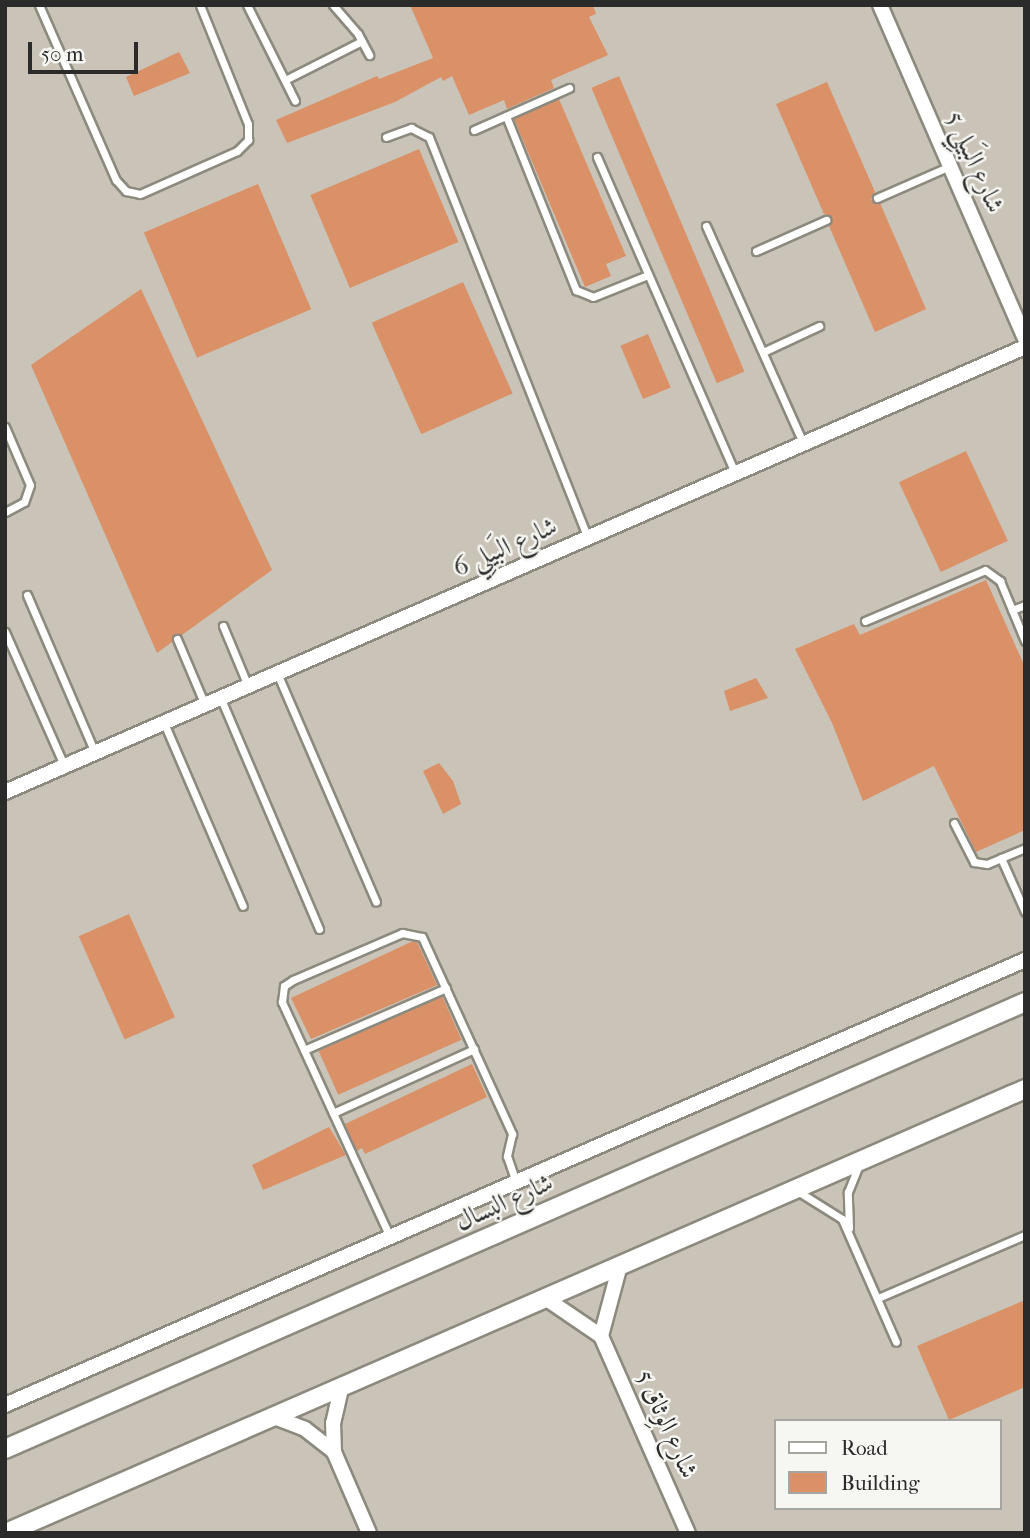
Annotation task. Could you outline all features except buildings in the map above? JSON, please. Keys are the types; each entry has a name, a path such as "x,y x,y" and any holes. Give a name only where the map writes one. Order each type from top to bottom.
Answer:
{"street":[{"name":"شارع البَيلِي 5","path":"880,5 1025,338"},
{"name":"شارع البَيلِي 6","path":"5,792 1025,347"},
{"path":"5,1405 1025,960"},
{"name":"شارع البسال","path":"5,1449 1025,1002"},
{"path":"6,1533 548,1300 1025,1089"},
{"path":"548,1300 601,1336 619,1269"},
{"name":"شارع الوِثاق 5","path":"601,1336 688,1533"},
{"path":"341,1389 332,1423 334,1452 369,1533"},
{"path":"274,1417 305,1429 334,1452"}],"lane":[{"path":"39,5 116,180 126,191 140,194 237,151 248,140 248,124 200,5"},
{"path":"247,5 295,101"},
{"path":"333,5 362,41 369,55"},
{"path":"285,80 362,41"},
{"path":"474,130 569,88"},
{"path":"506,116 576,290 593,296 648,275"},
{"path":"386,136 411,128 429,137 587,538"},
{"path":"597,157 735,474"},
{"path":"877,198 950,166"},
{"path":"756,251 826,220"},
{"path":"706,226 804,444"},
{"path":"763,352 819,327"},
{"path":"5,426 30,485 24,502 5,512"},
{"path":"865,621 979,571 996,576 1025,641"},
{"path":"27,594 95,753"},
{"path":"1012,610 1025,605"},
{"path":"223,626 248,686"},
{"path":"5,632 64,766"},
{"path":"177,639 205,705"},
{"path":"277,673 376,902"},
{"path":"221,698 319,929"},
{"path":"163,723 243,906"},
{"path":"954,823 974,862 987,864 1025,848"},
{"path":"1001,858 1025,912"},
{"path":"390,1237 282,1002 284,986 366,948 408,931 418,933 512,1134 508,1161 516,1182"},
{"path":"304,1050 446,988"},
{"path":"333,1113 474,1049"},
{"path":"851,1235 848,1192 862,1160"},
{"path":"795,1190 827,1205 851,1235 896,1342"},
{"path":"878,1298 1025,1235"}],"shaded area":[{"path":"5,5 1025,5 1025,1533 5,1533"}]}
